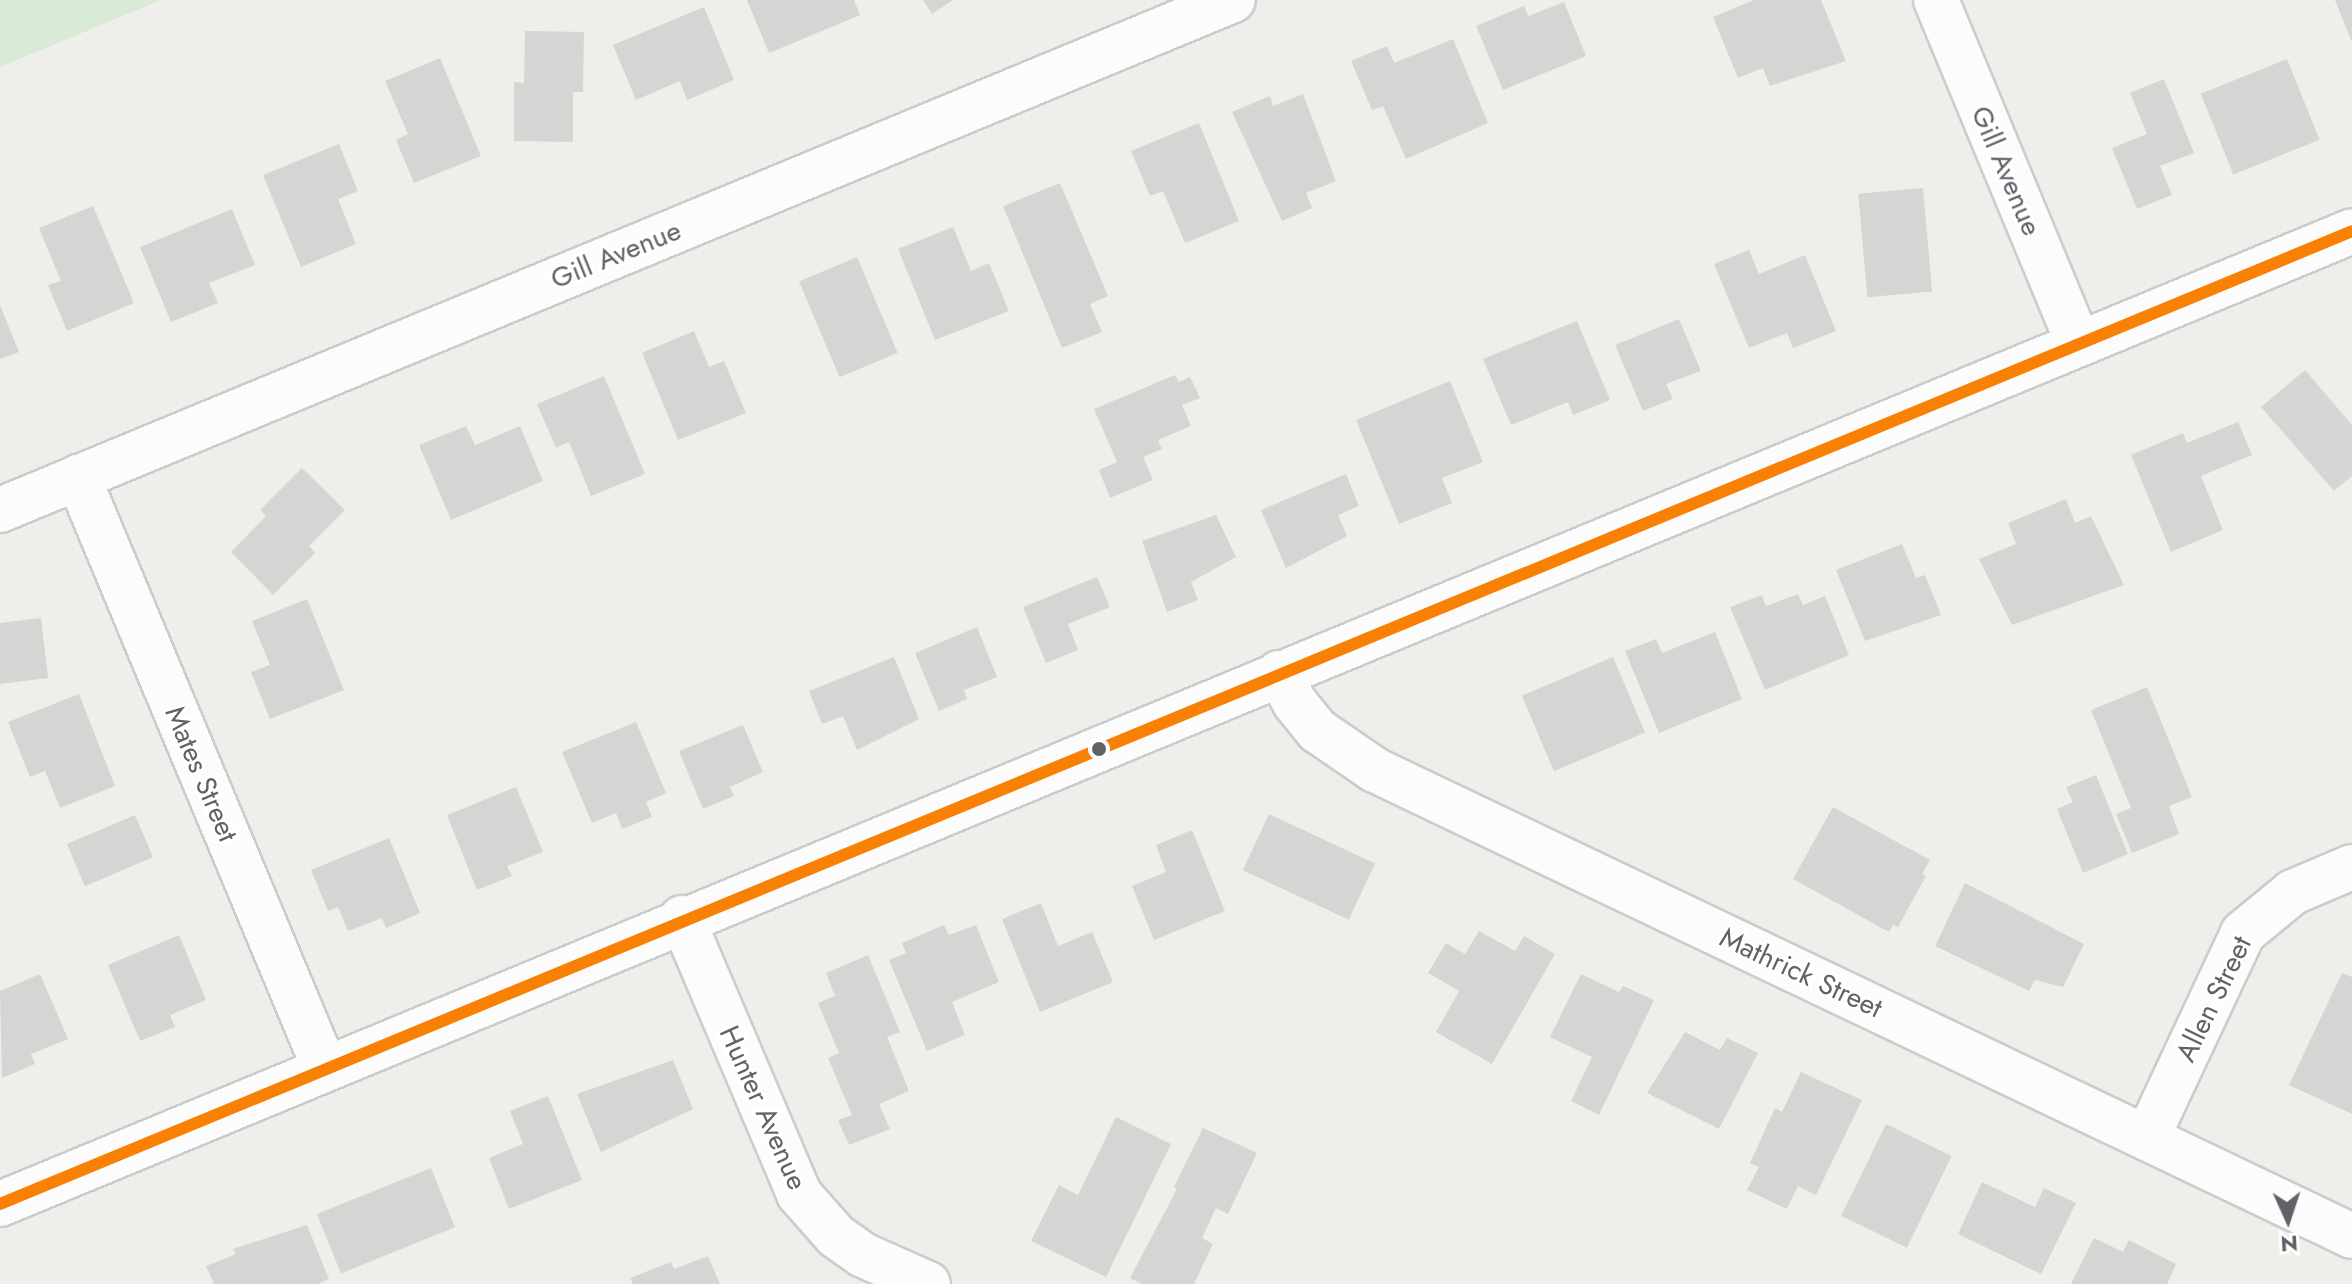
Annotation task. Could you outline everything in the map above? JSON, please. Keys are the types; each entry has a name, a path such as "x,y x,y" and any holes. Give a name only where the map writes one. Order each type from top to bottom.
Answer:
{"street":[{"name":"Gill Avenue","path":"0,510 1233,0"},
{"name":"Gill Avenue","path":"1936,0 2078,342"},
{"path":"0,1204 682,918 2352,231"},
{"name":"Mates Street","path":"78,477 325,1069"},
{"name":"Mathrick Street","path":"1279,673 1295,703 1318,731 1375,770 2352,1236"},
{"name":"Allen Street","path":"2147,1138 2243,933 2293,892 2352,867"},
{"name":"Hunter Avenue","path":"682,918 799,1194 815,1218 856,1269 928,1284"}],"green space":[{"path":"0,0 161,0 0,67"}],"building":[{"path":"747,0 854,0 860,15 769,53"},
{"path":"923,0 953,0 932,14"},
{"path":"1754,0 1821,0 1846,61 1770,86 1763,68 1738,78 1713,17"},
{"path":"2335,0 2352,0 2352,42 2343,20"},
{"path":"1564,2 1586,56 1503,90 1476,26 1524,6 1528,16"},
{"path":"704,7 734,80 687,100 680,81 636,100 613,45"},
{"path":"525,31 584,32 583,92 573,92 573,142 514,141 514,82 524,83"},
{"path":"1453,39 1488,123 1406,159 1383,106 1372,110 1351,61 1387,46 1394,63"},
{"path":"440,58 481,156 414,183 396,140 408,134 385,81"},
{"path":"2287,59 2320,140 2233,175 2201,94"},
{"path":"2164,79 2194,153 2160,166 2172,195 2137,209 2112,148 2147,134 2130,93"},
{"path":"1303,94 1336,181 1306,193 1312,208 1282,221 1232,112 1270,96 1273,106"},
{"path":"1199,123 1239,221 1185,243 1163,191 1150,196 1131,151"},
{"path":"339,144 358,191 338,199 356,244 301,267 263,175"},
{"path":"1060,183 1108,296 1090,304 1102,332 1062,348 1003,206"},
{"path":"1923,188 1932,292 1867,297 1858,194"},
{"path":"93,206 134,303 67,331 48,285 61,281 39,228"},
{"path":"232,209 255,265 209,283 218,303 171,322 140,247"},
{"path":"953,227 971,271 989,263 1009,311 935,340 898,249"},
{"path":"1749,250 1759,274 1805,255 1836,331 1793,348 1787,333 1749,348 1714,264"},
{"path":"857,257 898,353 840,377 799,282"},
{"path":"0,305 19,352 0,359"},
{"path":"1679,319 1701,371 1666,384 1673,399 1643,411 1615,345"},
{"path":"1577,321 1610,400 1573,415 1568,402 1511,425 1483,359"},
{"path":"694,331 709,367 724,361 746,413 678,440 642,353"},
{"path":"2305,370 2352,425 2352,476 2334,491 2261,407"},
{"path":"1175,375 1179,382 1190,377 1200,398 1182,405 1191,426 1158,440 1162,449 1143,457 1153,480 1110,498 1099,470 1117,462 1094,409"},
{"path":"604,376 645,474 591,496 569,442 556,448 537,404"},
{"path":"1450,381 1483,462 1442,478 1452,503 1399,524 1356,420"},
{"path":"2238,422 2252,455 2201,476 2223,530 2171,552 2131,455 2183,433 2187,443"},
{"path":"466,426 475,445 520,426 543,481 451,520 419,445"},
{"path":"302,468 345,510 309,546 315,553 273,595 231,552 266,516 260,510"},
{"path":"1346,474 1359,506 1338,515 1347,536 1286,568 1261,510"},
{"path":"2066,499 2075,523 2091,516 2124,585 2012,625 1979,559 2016,544 2008,523"},
{"path":"1216,515 1236,557 1191,582 1198,600 1167,612 1142,541"},
{"path":"1902,544 1916,578 1925,575 1941,615 1865,641 1836,570"},
{"path":"1097,577 1110,607 1068,624 1078,650 1046,663 1023,607"},
{"path":"1798,594 1803,605 1825,596 1849,655 1765,690 1730,607 1762,595 1766,606"},
{"path":"307,599 344,690 270,719 251,672 270,665 252,621"},
{"path":"41,618 48,678 0,684 0,623"},
{"path":"977,627 997,677 964,690 967,699 939,711 915,653"},
{"path":"1715,632 1742,699 1659,733 1625,651 1656,639 1662,653"},
{"path":"894,657 919,719 857,750 843,716 822,724 809,691"},
{"path":"1613,657 1645,732 1554,771 1522,696"},
{"path":"2147,687 2192,797 2169,806 2179,834 2132,853 2116,814 2131,808 2091,710"},
{"path":"79,694 115,786 60,808 45,771 30,777 8,722"},
{"path":"636,722 666,793 646,802 652,817 622,829 616,813 592,823 562,752"},
{"path":"743,725 763,772 730,787 734,796 703,809 679,751"},
{"path":"2096,775 2128,854 2083,873 2057,809 2073,802 2066,787"},
{"path":"516,787 543,852 507,866 512,876 477,890 447,815"},
{"path":"1833,807 1930,860 1922,874 1926,876 1898,927 1893,925 1889,932 1793,879"},
{"path":"1269,814 1375,863 1349,920 1243,870"},
{"path":"135,815 153,857 85,886 67,844"},
{"path":"1192,830 1225,911 1154,940 1132,886 1166,872 1156,845"},
{"path":"389,838 420,913 386,928 382,918 348,931 338,907 328,911 311,870"},
{"path":"1965,883 2084,944 2063,987 2035,980 2029,991 1935,946"},
{"path":"1041,903 1058,946 1092,932 1113,982 1040,1012 1002,919"},
{"path":"944,925 949,935 976,925 999,982 952,1002 965,1035 927,1051 889,960 906,953 902,943"},
{"path":"1479,931 1515,951 1524,936 1555,954 1492,1064 1436,1032 1459,991 1428,973 1446,943 1465,954"},
{"path":"179,935 206,1000 170,1015 175,1027 140,1041 108,965"},
{"path":"868,955 900,1032 887,1037 909,1091 879,1104 890,1129 849,1145 838,1120 852,1115 828,1058 839,1053 818,1003 835,996 826,973"},
{"path":"2342,973 2352,977 2352,1114 2289,1085"},
{"path":"40,974 68,1039 31,1054 35,1064 2,1078 0,991"},
{"path":"1581,974 1619,992 1623,986 1654,1000 1599,1115 1571,1101 1592,1057 1550,1037"},
{"path":"1685,1032 1720,1050 1727,1038 1758,1053 1719,1129 1647,1093"},
{"path":"673,1060 693,1109 601,1152 577,1094"},
{"path":"1801,1072 1862,1100 1816,1195 1798,1186 1787,1209 1747,1190 1759,1167 1750,1163 1775,1108 1782,1112"},
{"path":"548,1096 582,1180 509,1209 489,1158 523,1144 510,1111"},
{"path":"1116,1117 1171,1144 1106,1277 1031,1241 1059,1185 1078,1195"},
{"path":"1886,1124 1952,1156 1907,1248 1841,1216"},
{"path":"1203,1128 1257,1153 1228,1214 1216,1208 1202,1238 1213,1244 1194,1284 1142,1284 1130,1278 1177,1189 1174,1187"},
{"path":"431,1168 455,1227 341,1273 317,1214"},
{"path":"1982,1182 2035,1207 2044,1188 2076,1203 2041,1274 1958,1234"},
{"path":"307,1225 329,1279 318,1284 214,1284 206,1266 236,1254 233,1249"},
{"path":"2094,1238 2123,1252 2129,1240 2176,1264 2167,1284 2071,1284"},
{"path":"708,1256 720,1284 633,1284 630,1278 671,1262 674,1269"}],"transit line":[{"path":"0,1204 2352,231"}]}
